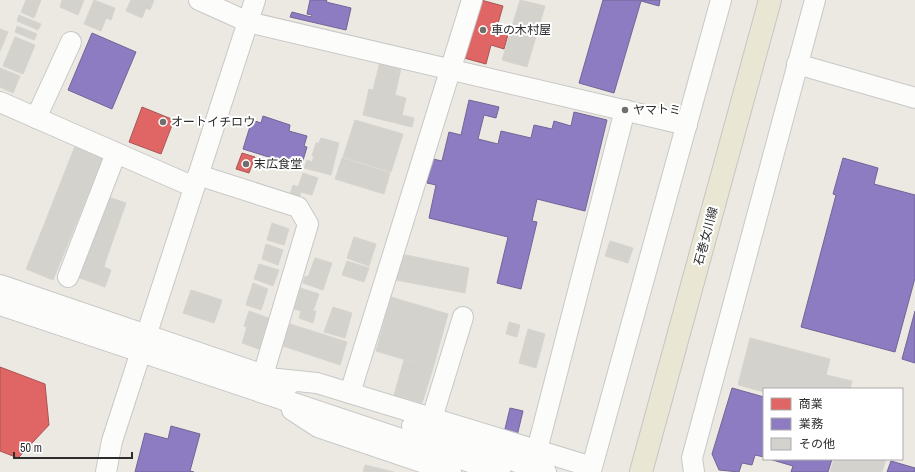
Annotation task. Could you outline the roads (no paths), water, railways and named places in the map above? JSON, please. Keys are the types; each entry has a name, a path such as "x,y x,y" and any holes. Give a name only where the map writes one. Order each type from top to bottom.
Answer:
{"main road":[{"name":"石巻女川線","path":"641,472 770,0"}],"street":[{"path":"198,0 248,22 687,125"},
{"path":"106,472 112,441 255,0"},
{"path":"350,393 472,0"},
{"path":"270,383 318,383 592,468 721,0"},
{"path":"694,472 692,458 796,64 815,0"},
{"path":"36,118 70,42"},
{"path":"796,64 915,98"},
{"path":"0,102 116,153 196,181 298,207 308,224 270,383"},
{"path":"537,450 625,110"},
{"path":"68,277 116,153"},
{"path":"0,285 144,344"},
{"path":"0,305 144,344 546,472"},
{"path":"432,418 463,317"},
{"path":"270,383 318,427 451,472"},
{"path":"270,383 500,472"}],"place":[{"name":"車の木村屋","path":"483,30"},
{"name":"ヤマトミ","path":"625,110"},
{"name":"オートイチロウ","path":"163,122"},
{"name":"末広食堂","path":"246,164"}]}
